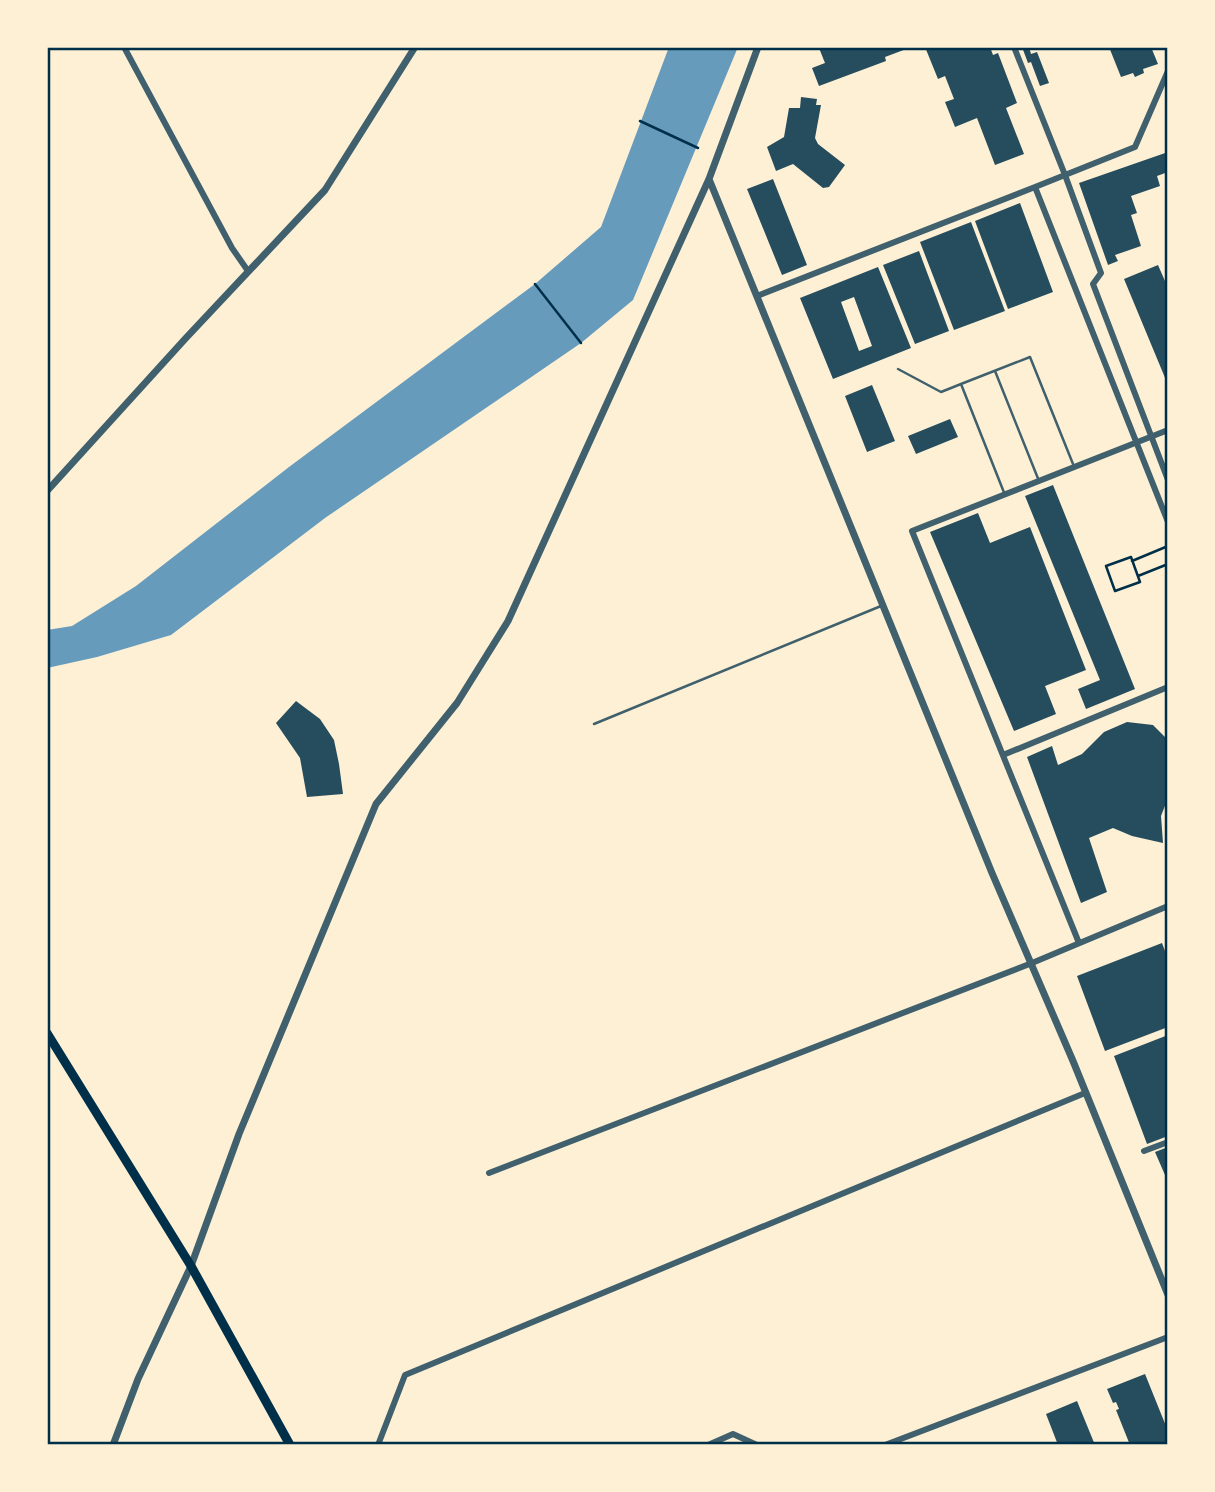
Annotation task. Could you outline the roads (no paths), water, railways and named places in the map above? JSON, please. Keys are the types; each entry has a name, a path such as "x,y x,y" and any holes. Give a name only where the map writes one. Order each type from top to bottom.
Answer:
{"main road":[{"path":"47,1033 191,1266 290,1445"}],"street":[{"path":"124,47 232,248 248,271"},
{"path":"47,491 325,190 415,47"},
{"path":"113,1445 138,1379 191,1266 239,1134 376,804 457,703 508,621 709,179 758,47"},
{"path":"1014,47 1101,273 1093,284 1168,480"},
{"path":"757,296 1135,147 1168,71"},
{"path":"709,179 992,873 1032,963 1168,1295"},
{"path":"1035,187 1168,522"},
{"path":"1079,943 912,531 1168,430"},
{"path":"1003,755 1168,687"},
{"path":"489,1172 1032,963 1168,906"},
{"path":"378,1445 405,1375 1085,1093"},
{"path":"1144,1151 1168,1142"},
{"path":"885,1445 1168,1337"},
{"path":"708,1445 733,1434 757,1445"}],"lane":[{"path":"898,369 941,392 1030,357 1075,467"},
{"path":"995,371 1039,481"},
{"path":"961,384 1005,495"},
{"path":"594,724 884,605"}],"water":[{"path":"669,47 738,47 633,300 581,343 325,518 171,635 97,657 47,668 47,630 72,626 136,586 289,467 535,284 601,227"}]}
